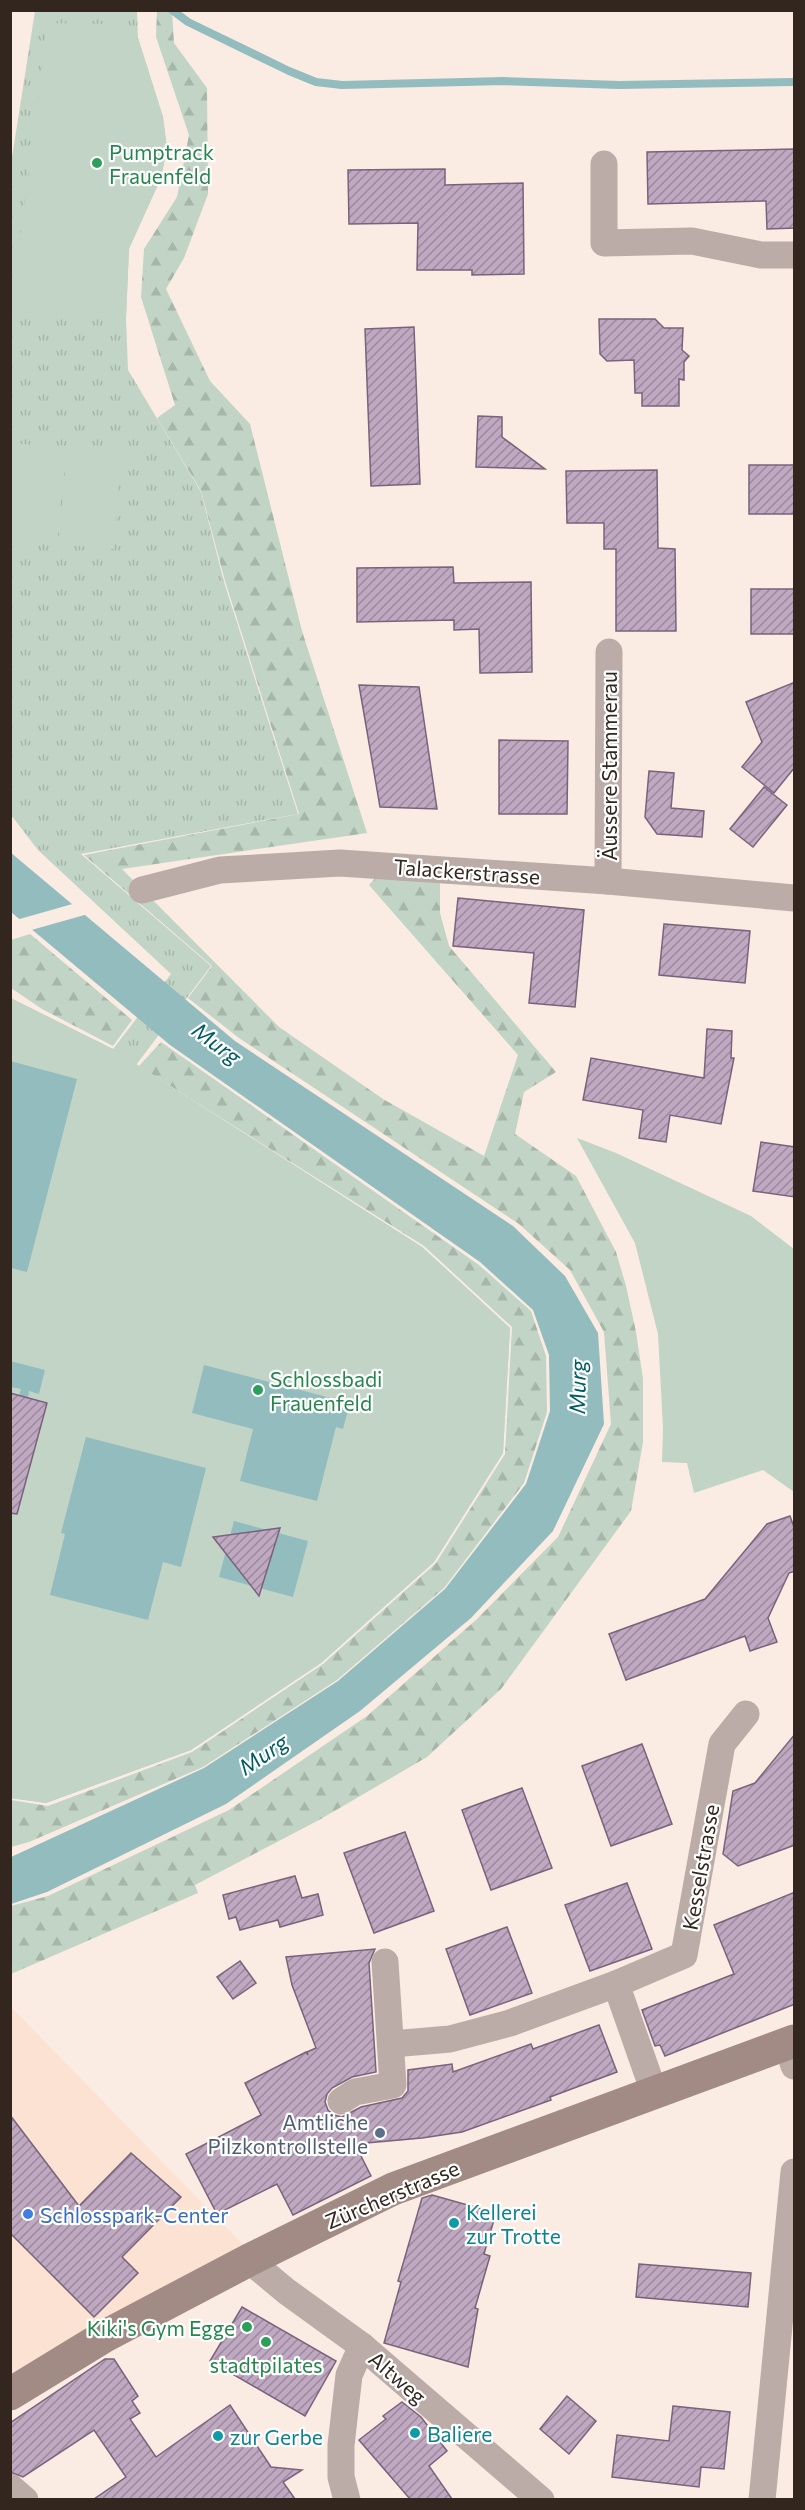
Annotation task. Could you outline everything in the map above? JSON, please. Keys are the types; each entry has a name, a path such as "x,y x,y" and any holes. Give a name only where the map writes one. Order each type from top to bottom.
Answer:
{"main road":[{"name":"Zürcherstrasse","path":"10,2394 96,2341 249,2260 393,2189 654,2092 792,2050"}],"street":[{"path":"604,164 604,243 692,241 761,255 795,255"},
{"name":"Äussere Stammerau","path":"608,881 609,652"},
{"name":"Talackerstrasse","path":"142,890 220,870 340,863 608,881 795,898"},
{"name":"Kesselstrasse","path":"392,2044 450,2039 500,2026 616,1984 684,1956 722,1744 746,1714"},
{"path":"341,2101 355,2092 393,2085 385,1962"},
{"path":"616,1984 654,2092"},
{"path":"762,2499 795,2172"},
{"name":"Altweg","path":"249,2260 286,2291 362,2346 541,2499"},
{"path":"347,2499 341,2477 341,2445 349,2375 362,2346"},
{"path":"10,2487 25,2499"}],"shaded area":[{"path":"10,2006 258,2260 10,2397"}],"green space":[{"name":"Schlossbadi Frauenfeld","path":"35,11 137,11 138,38 163,117 167,148 161,178 129,249 126,318 128,370 201,492 224,582 298,814 81,854 211,966 136,1065 422,1247 510,1328 503,1453 434,1562 321,1663 191,1750 46,1803 11,1798 11,998 113,1049 171,974 38,850 11,815 10,170"},
{"path":"157,11 172,11 174,43 207,88 208,194 184,258 166,289 210,381 250,424 302,631 367,833 122,869 279,1027 383,1099 484,1156 518,1055 369,885 377,876 440,880 440,913 449,946 556,1072 524,1092 515,1134 576,1176 616,1252 636,1332 643,1379 643,1442 631,1511 501,1689 427,1757 319,1820 195,1885 198,1893 11,1974 11,1906 48,1896 229,1810 367,1716 477,1619 558,1537 611,1424 604,1332 570,1270 519,1224 239,1038 188,998 212,966 84,855 299,814 225,581 201,491 157,418 175,405 141,297 144,249 177,197 189,135 156,37"},
{"name":"Pumptrack Frauenfeld","path":"48,23 114,24 138,38 163,117 167,148 161,178 129,248 126,318 11,312"},
{"path":"12,443 66,448 57,543 11,539"},
{"path":"67,448 122,453 113,549 59,544"},
{"path":"30,934 132,1020 113,1046 42,1009 11,988 11,940"},
{"name":"Schlossbadi Frauenfeld","path":"10,999 113,1049 422,1247 510,1328 503,1453 434,1562 321,1663 191,1750 46,1803 10,1798"},
{"path":"161,1042 479,1265 531,1311 546,1356 547,1412 524,1483 444,1588 337,1680 203,1767 29,1842 11,1847 11,1800 48,1806 192,1752 323,1664 436,1563 505,1454 512,1327 424,1246 139,1066"},
{"path":"577,1138 616,1153 751,1216 794,1249 794,1492 763,1470 694,1493 687,1463 662,1462 663,1428 658,1334 635,1243"}],"water":[{"name":"Murg","path":"10,852 235,1041 513,1226 565,1276 598,1333 604,1424 553,1531 471,1618 360,1711 226,1804 47,1892 11,1904 11,1857 204,1768 338,1681 445,1589 526,1484 550,1411 549,1355 533,1310 480,1262 170,1045 11,912"},
{"path":"10,1061 77,1079 27,1272 11,1268"},
{"path":"10,1361 45,1370 39,1394 29,1391 28,1398 19,1395 21,1389 11,1387"},
{"path":"204,1365 350,1403 343,1429 336,1427 317,1501 240,1481 253,1429 192,1413"},
{"path":"86,1437 206,1468 181,1567 163,1562 148,1620 50,1595 65,1534 61,1533"},
{"path":"234,1521 308,1541 293,1597 219,1577"}],"pier":[{"path":"76,903 88,914 28,931 16,920"}],"building":[{"path":"795,149 795,228 767,229 766,201 648,204 647,152"},
{"path":"445,169 445,185 523,183 524,274 472,275 472,270 417,270 418,223 349,224 348,170"},
{"path":"599,319 655,319 664,328 683,328 682,350 689,356 684,362 684,380 679,379 679,406 642,406 642,393 635,393 634,360 607,361 600,354"},
{"path":"414,327 420,484 371,486 365,329"},
{"path":"478,416 502,417 502,437 545,469 476,467"},
{"path":"749,465 795,465 795,514 749,514"},
{"path":"657,470 658,548 675,549 676,631 616,631 616,549 604,549 604,523 567,523 566,471"},
{"path":"453,567 454,583 531,582 532,672 480,673 479,629 454,630 454,620 357,622 357,568"},
{"path":"751,589 795,589 795,634 751,634"},
{"path":"795,682 795,767 774,793 742,767 762,742 746,702"},
{"path":"359,685 419,687 437,809 380,807"},
{"path":"499,740 568,741 567,814 499,814"},
{"path":"649,771 674,773 671,808 704,811 702,837 657,834 645,817"},
{"path":"764,787 787,805 753,847 730,829"},
{"path":"458,898 584,910 575,1007 529,1003 534,953 453,946"},
{"path":"664,924 750,931 745,983 659,975"},
{"path":"707,1029 732,1031 731,1058 734,1058 721,1124 670,1115 666,1142 639,1138 643,1110 583,1100 591,1058 704,1078"},
{"path":"761,1142 795,1147 795,1197 753,1191"},
{"path":"10,1393 47,1403 17,1514 10,1513"},
{"path":"790,1516 795,1530 795,1571 789,1573 768,1618 777,1642 750,1651 745,1636 626,1680 609,1634 705,1599 767,1524"},
{"path":"280,1528 259,1596 213,1537"},
{"path":"795,1734 795,1845 738,1866 723,1854 733,1791 755,1783"},
{"path":"642,1744 672,1824 611,1846 582,1766"},
{"path":"522,1788 552,1868 491,1890 462,1810"},
{"path":"405,1832 434,1911 374,1933 344,1853"},
{"path":"295,1876 302,1898 318,1894 323,1915 280,1927 278,1920 240,1930 236,1917 229,1919 223,1895"},
{"path":"627,1883 652,1949 590,1971 565,1905"},
{"path":"795,1892 795,2004 665,2056 660,2045 655,2046 642,2010 734,1974 714,1925"},
{"path":"507,1927 532,1993 470,2015 446,1949"},
{"path":"375,1949 369,1963 376,2072 352,2077 332,2088 325,2102 328,2110 334,2115 342,2117 361,2107 402,2098 408,2091 408,2070 452,2064 453,2072 531,2044 533,2049 599,2025 617,2072 550,2097 551,2100 462,2132 355,2144 371,2176 293,2215 277,2184 217,2214 186,2154 261,2115 245,2083 306,2052 308,2055 307,2052 316,2048 292,1985 286,1957"},
{"path":"240,1961 256,1983 233,1999 217,1977"},
{"path":"10,2115 79,2206 131,2153 181,2197 122,2257 138,2273 94,2317 10,2233"},
{"path":"432,2195 496,2213 484,2254 490,2256 475,2308 478,2309 468,2367 384,2343 401,2282 398,2281 422,2198"},
{"path":"639,2264 751,2273 748,2307 636,2297"},
{"path":"242,2307 336,2361 305,2416 210,2361"},
{"path":"105,2359 114,2359 138,2396 132,2401 140,2413 130,2419 156,2457 230,2405 271,2467 302,2470 283,2482 295,2499 94,2499 126,2477 94,2430 23,2477 10,2472 10,2423"},
{"path":"567,2396 596,2421 569,2454 540,2429"},
{"path":"402,2402 421,2417 447,2451 429,2466 452,2499 410,2499 359,2440 386,2419 383,2416"},
{"path":"673,2406 730,2412 724,2469 701,2467 699,2487 612,2477 617,2435 669,2441"}],"waterway":[{"path":"172,10 188,22 316,82 342,85 504,81 619,85 794,82"}],"place":[{"name":"Pumptrack Frauenfeld","path":"97,163"},
{"name":"Schlossbadi Frauenfeld","path":"258,1390"},
{"name":"Amtliche Pilzkontrollstelle","path":"380,2133"},
{"name":"Schlosspark-Center","path":"28,2214"},
{"name":"Kellerei zur Trotte","path":"454,2223"},
{"name":"Kiki's Gym Egge","path":"247,2327"},
{"name":"stadtpilates","path":"266,2342"},
{"name":"Baliere","path":"415,2433"},
{"name":"zur Gerbe","path":"218,2436"}]}
